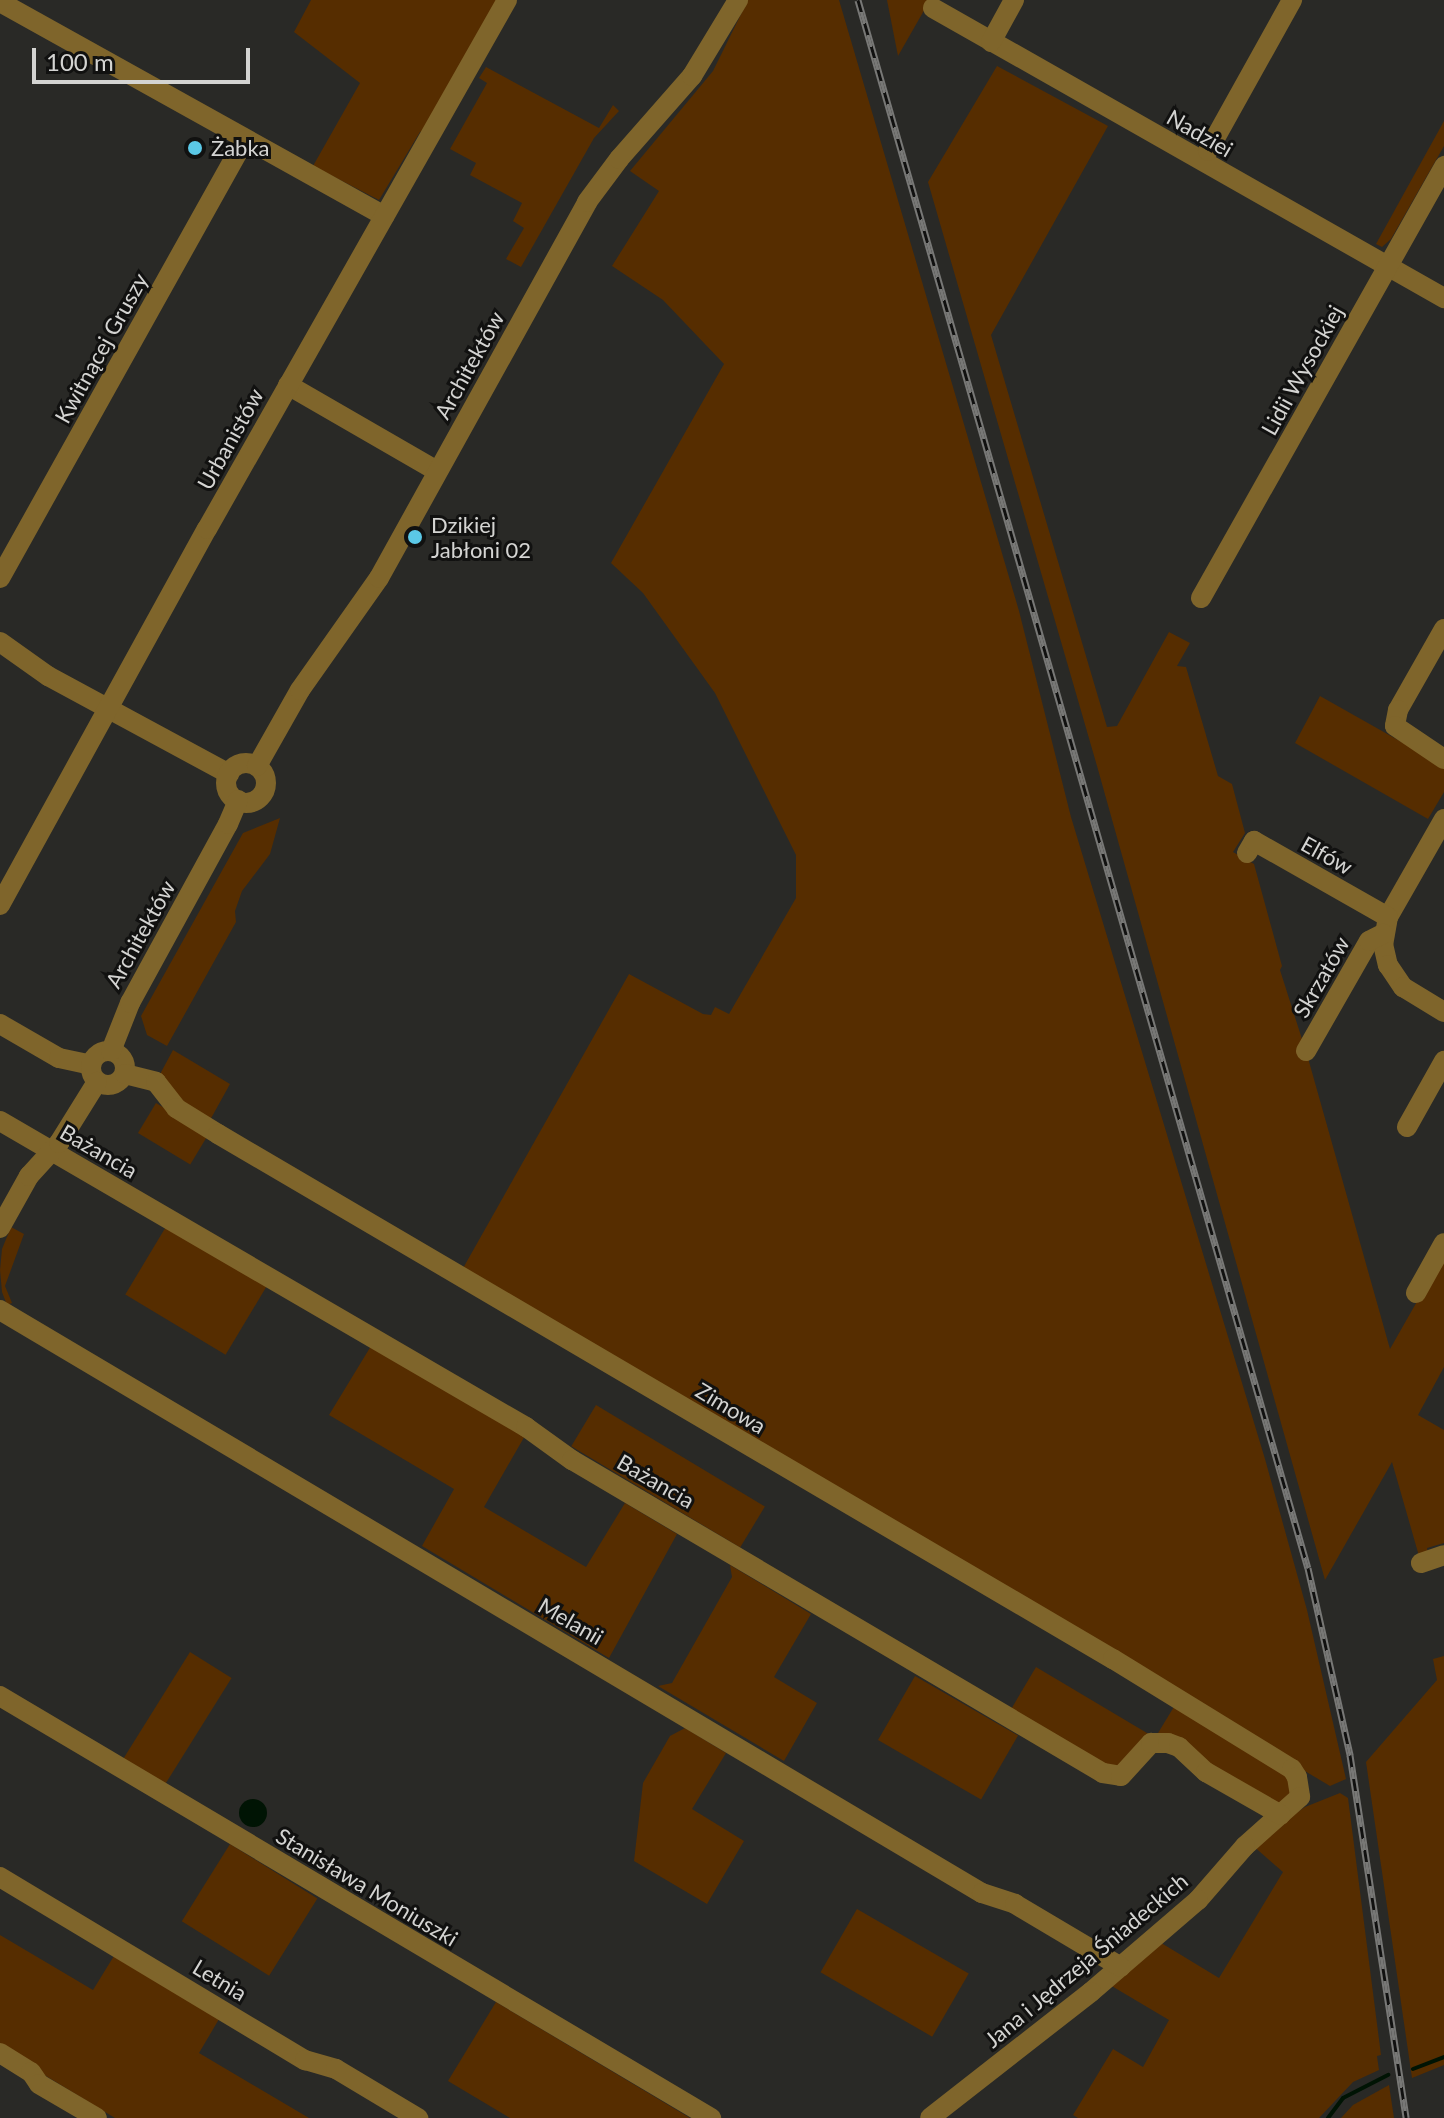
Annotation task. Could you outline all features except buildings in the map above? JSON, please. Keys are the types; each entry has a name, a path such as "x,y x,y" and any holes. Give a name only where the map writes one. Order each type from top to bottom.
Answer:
{"street":[{"name":"Urbanistów","path":"2,898 507,0"},
{"name":"Architektów","path":"257,766 300,690 379,578 587,202 619,159 692,76 738,0"},
{"path":"991,42 1014,0"},
{"path":"1208,151 1292,0"},
{"path":"0,2 244,141 384,216"},
{"name":"Nadziei","path":"933,8 1444,298"},
{"name":"Kwitnącej Gruszy","path":"0,578 244,141"},
{"name":"Lidii Wysockiej","path":"1201,598 1444,166"},
{"path":"288,385 437,471"},
{"path":"1444,629 1398,710 1395,726 1444,759"},
{"path":"0,642 48,676 229,774"},
{"path":"239,764 257,766 265,777 264,791 253,801 238,800 228,791 229,774 239,764"},
{"name":"Architektów","path":"111,1051 130,1003 228,824 238,800"},
{"name":"Skrzatów","path":"1306,1051 1369,941 1386,926 1444,819"},
{"name":"Elfów","path":"1247,853 1254,841 1386,926"},
{"path":"1386,926 1388,965 1403,987 1444,1012"},
{"path":"0,1024 94,1074 112,1086 125,1074 125,1062 111,1051 100,1053 94,1074 51,1152 29,1176 0,1228"},
{"path":"1407,1127 1444,1061"},
{"name":"Zimowa","path":"125,1074 156,1082 176,1108 218,1134 1113,1659 1292,1769 1297,1777 1300,1797"},
{"name":"Bażancia","path":"0,1121 526,1427 572,1460 1103,1773 1121,1776 1151,1743 1168,1743 1179,1747 1218,1780 1281,1815"},
{"path":"1416,1293 1444,1243"},
{"name":"Melanii","path":"0,1310 982,1893 1015,1904 1121,1967"},
{"path":"1421,1563 1444,1555"},
{"name":"Stanisława Moniuszki","path":"0,1696 711,2118"},
{"name":"Jana i Jędrzeja Śniadeckich","path":"930,2118 1121,1967 1198,1900 1245,1846 1300,1797"},
{"name":"Letnia","path":"0,1877 305,2060 336,2069 418,2118"},
{"path":"0,2053 31,2072 39,2084 97,2118"}],"shaded area":[{"path":"311,0 497,0 425,131 420,132 379,200 313,166 360,83 294,32"},
{"path":"748,0 839,0 1019,611 1071,817 1265,1459 1307,1610 1346,1779 1330,1786 462,1270 629,974 703,1014 711,1015 715,1007 729,1014 796,898 796,855 715,693 643,593 611,563 724,364 663,300 612,266 659,191 630,171 713,71"},
{"path":"887,0 930,0 898,56"},
{"path":"997,66 1108,126 991,335 1107,727 1117,726 1169,632 1190,643 1177,666 1186,667 1218,776 1232,784 1245,833 1233,852 1254,864 1282,966 1280,970 1390,1349 1444,1254 1444,1367 1418,1415 1444,1430 1444,1543 1427,1548 1428,1554 1419,1556 1392,1462 1325,1580 1097,766 928,182"},
{"path":"486,67 599,128 613,105 619,111 594,138 521,267 506,259 524,228 513,221 522,203 470,175 476,163 450,149 487,83 479,78"},
{"path":"1444,121 1444,146 1391,239 1382,247 1376,244"},
{"path":"1320,696 1444,766 1444,792 1428,819 1295,743"},
{"path":"280,818 270,854 242,891 235,911 236,922 167,1046 147,1035 141,1016 243,833"},
{"path":"173,1050 230,1084 209,1122 176,1101 159,1076"},
{"path":"156,1103 208,1134 190,1164 138,1133"},
{"path":"167,1225 267,1285 226,1355 125,1294"},
{"path":"11,1227 24,1234 5,1286 12,1303 7,1305 0,1270 2,1249"},
{"path":"371,1346 526,1434 484,1507 586,1567 625,1503 677,1534 609,1658 422,1546 454,1489 329,1415"},
{"path":"596,1405 765,1506 740,1548 571,1446"},
{"path":"730,1565 811,1614 774,1677 817,1703 784,1761 658,1686 672,1683 732,1577"},
{"path":"190,1652 232,1678 164,1786 123,1760"},
{"path":"1444,1656 1444,2065 1412,2078 1366,1762 1437,1680 1433,1659"},
{"path":"1036,1667 1152,1736 1130,1764 1106,1768 1010,1711"},
{"path":"915,1676 1018,1736 981,1800 878,1740"},
{"path":"1175,1705 1285,1771 1293,1792 1281,1805 1155,1738"},
{"path":"685,1728 726,1753 692,1809 744,1841 707,1904 634,1861 643,1783 670,1736"},
{"path":"1340,1793 1348,1798 1381,2055 1377,2056 1379,2070 1353,2082 1319,2118 1078,2118 1073,2115 1113,2049 1143,2067 1169,2020 1110,1985 1158,1941 1219,1978 1283,1872 1251,1844 1305,1807"},
{"path":"253,1799 263,1803 267,1813 263,1823 253,1827 243,1823 239,1813 243,1803"},
{"path":"230,1844 317,1899 269,1976 182,1921"},
{"path":"857,1909 969,1973 932,2037 820,1972"},
{"path":"0,1935 93,1990 117,1951 222,2014 199,2053 309,2118 115,2118 0,2048"},
{"path":"496,2002 690,2118 510,2118 448,2081"},
{"path":"1389,2085 1394,2118 1341,2118 1353,2105"}],"waterway":[{"path":"1413,2069 1444,2057"},
{"path":"1328,2118 1343,2098 1388,2075"}],"railway":[{"path":"858,0 1308,1568 1350,1755 1406,2118"}],"place":[{"name":"Żabka","path":"195,148"},
{"name":"Dzikiej Jabłoni 02","path":"415,537"}]}
